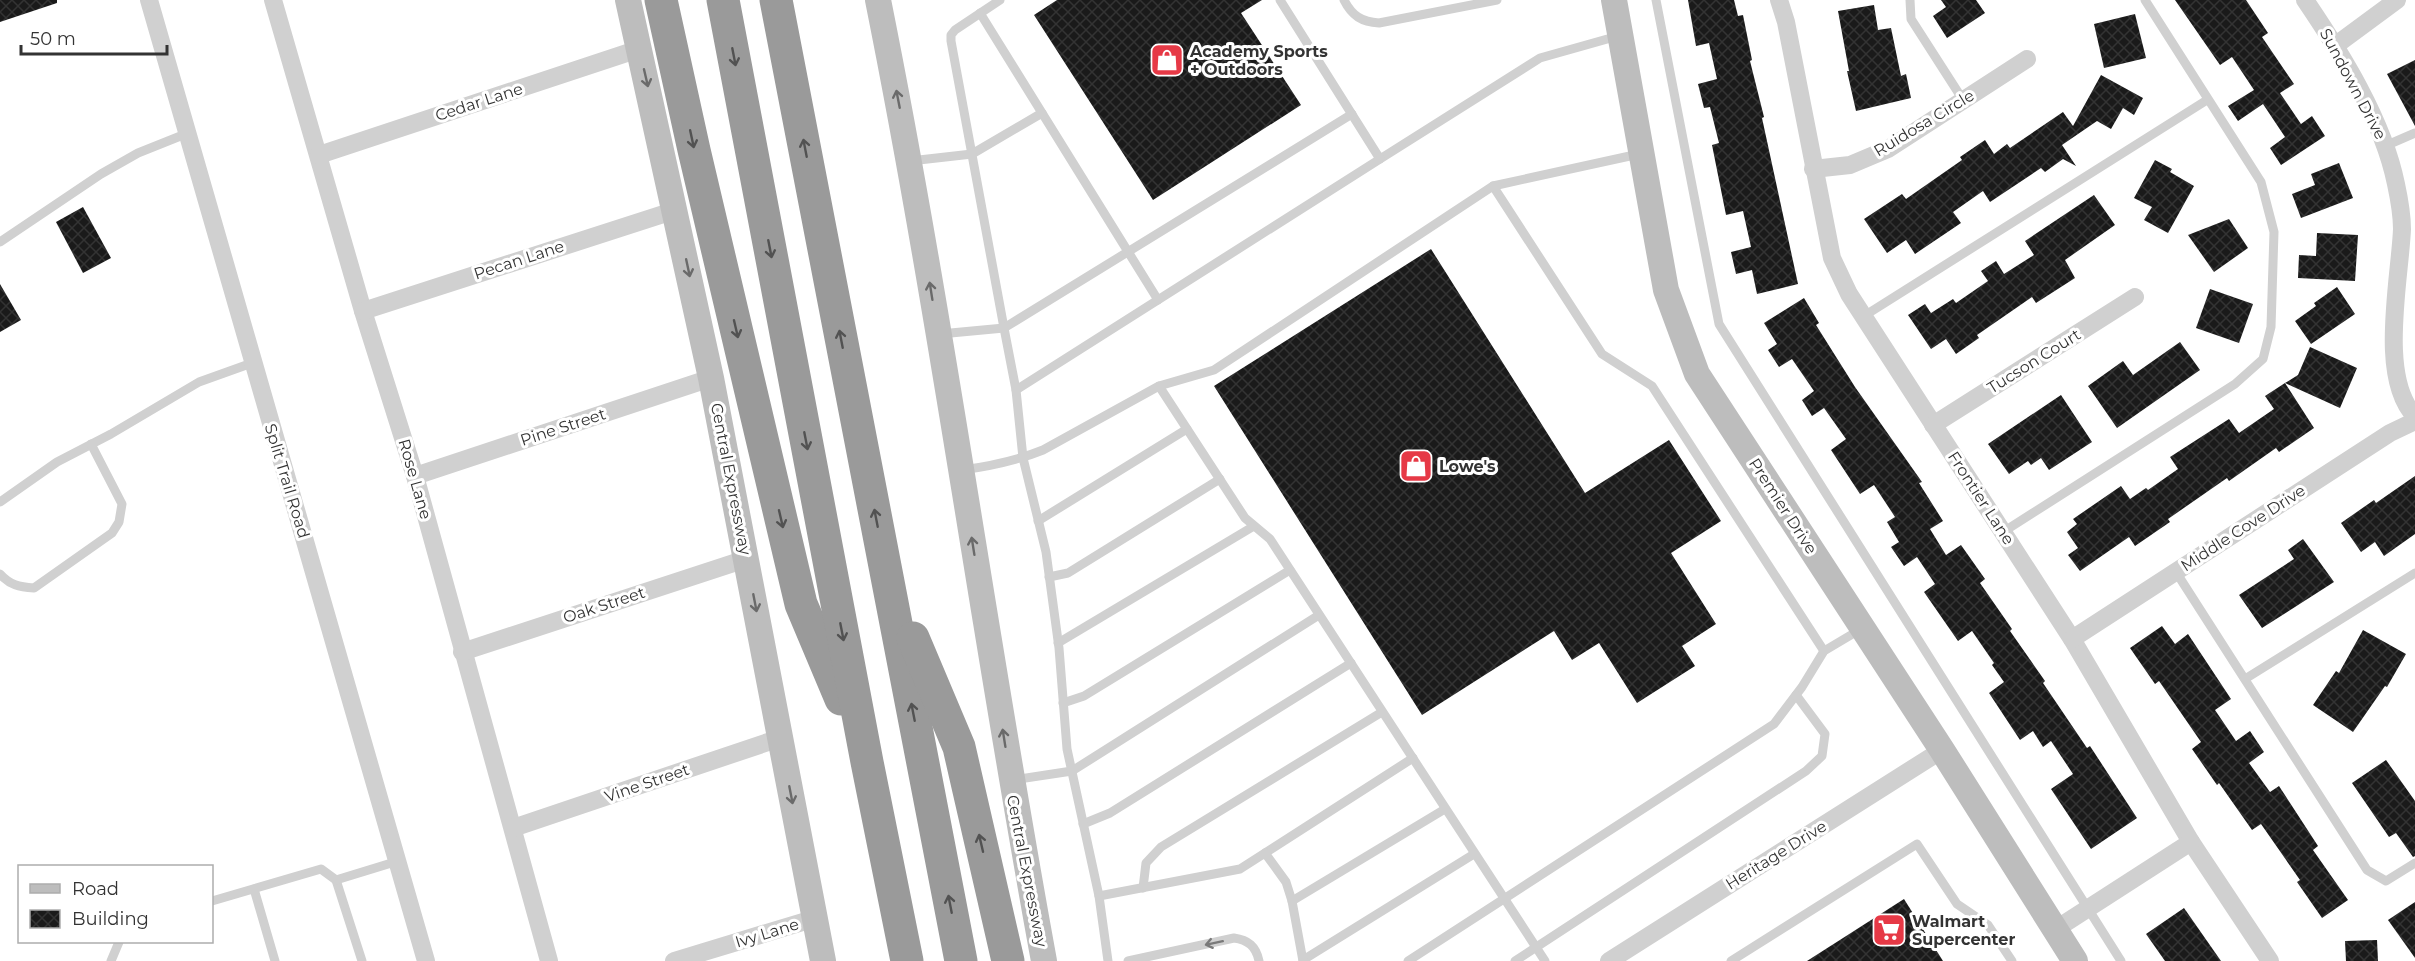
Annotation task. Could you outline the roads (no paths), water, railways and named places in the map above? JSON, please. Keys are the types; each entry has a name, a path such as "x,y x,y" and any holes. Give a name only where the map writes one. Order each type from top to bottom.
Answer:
{"highway":[{"path":"661,0 801,604 867,762"},
{"path":"723,0 867,762 907,961"},
{"path":"776,0 961,961"},
{"path":"887,575 959,747 1008,961"}],"main road":[{"name":"Central Expressway","path":"628,0 676,210 711,378 823,961"},
{"name":"Central Expressway","path":"878,0 910,161 1011,781 1044,961"},
{"name":"Premier Drive","path":"1614,0 1666,290 1696,374 1942,750 2076,961"}],"street":[{"name":"Split Trail Road","path":"148,0 426,961"},
{"name":"Rose Lane","path":"273,0 363,311 415,476 549,961"},
{"name":"Frontier Lane","path":"1779,0 1786,22 1832,258 1850,294 2073,639 2191,842 2270,961"},
{"name":"Sundown Drive","path":"2305,0 2336,45 2385,146 2396,183 2402,226 2393,343 2396,381 2407,408 2415,416"},
{"path":"2336,45 2397,0"},
{"name":"Cedar Lane","path":"319,155 639,48"},
{"name":"Ruidosa Circle","path":"1814,169 1850,165 1888,148 2027,59"},
{"name":"Pecan Lane","path":"363,311 676,210"},
{"name":"Tucson Court","path":"1933,425 2135,297"},
{"name":"Pine Street","path":"415,476 711,378"},
{"name":"Middle Cove Drive","path":"2073,639 2390,433 2415,421"},
{"name":"Oak Street","path":"462,652 746,559"},
{"name":"Vine Street","path":"513,828 780,738"},
{"name":"Heritage Drive","path":"1610,961 1942,750"},
{"path":"2056,929 2191,842"},
{"name":"Ivy Lane","path":"680,960 816,918"}],"lane":[{"path":"1000,0 955,30 951,35 951,41 1016,390 1023,459 1049,577 1058,643 1067,749 1099,896 1108,961"},
{"path":"1280,0 1380,159"},
{"path":"1344,0 1354,15 1365,22 1379,23 1497,0"},
{"path":"1656,0 1719,324 2121,961"},
{"path":"1910,0 1911,18 1963,100"},
{"path":"2003,532 2235,384 2263,359 2271,327 2274,232 2261,182 2145,0"},
{"path":"980,13 1158,300"},
{"path":"1016,390 1540,58 1598,40 1620,36"},
{"path":"1864,316 2207,100"},
{"path":"910,161 972,154 1042,113"},
{"path":"938,334 1004,328 1352,114"},
{"path":"0,242 101,174 138,153 188,133"},
{"path":"2385,146 2415,133"},
{"path":"960,470 1023,459 1159,386 1214,370 1493,186 1641,153"},
{"path":"1493,186 1602,354 1652,386 1824,651"},
{"path":"0,501 57,462 199,382 252,363"},
{"path":"1159,386 1245,518 1270,539 1545,961"},
{"path":"1038,521 1187,429"},
{"path":"0,574 8,582 21,587 34,588 112,533 119,522 122,504 91,444"},
{"path":"1049,577 1068,573 1220,479"},
{"path":"1058,643 1254,526"},
{"path":"1063,703 1084,696 1290,570"},
{"path":"2176,572 2367,870 2386,881 2415,863"},
{"path":"2245,679 2415,573"},
{"path":"1011,781 1072,771 1319,615"},
{"path":"1408,961 1774,724 1824,651 1863,628"},
{"path":"1083,824 1110,813 1350,663"},
{"path":"1515,961 1814,764 1822,756 1825,734 1796,694"},
{"path":"1143,888 1146,863 1161,847 1382,712"},
{"path":"1099,896 1240,869 1413,758"},
{"path":"1292,901 1445,809"},
{"path":"1731,961 1917,844 1958,904 1988,925 2012,961"},
{"path":"1265,853 1286,882 1292,901 1303,961 1474,854"},
{"path":"336,880 398,861"},
{"path":"213,901 321,869 336,880 362,961"},
{"path":"254,889 275,961"},
{"path":"1128,961 1234,938 1245,939 1253,946 1259,961"},
{"path":"111,961 119,943"}],"place":[{"name":"Academy Sports + Outdoors","path":"1167,60"},
{"name":"Lowe's","path":"1416,466"},
{"name":"Walmart Supercenter","path":"1889,930"}]}
